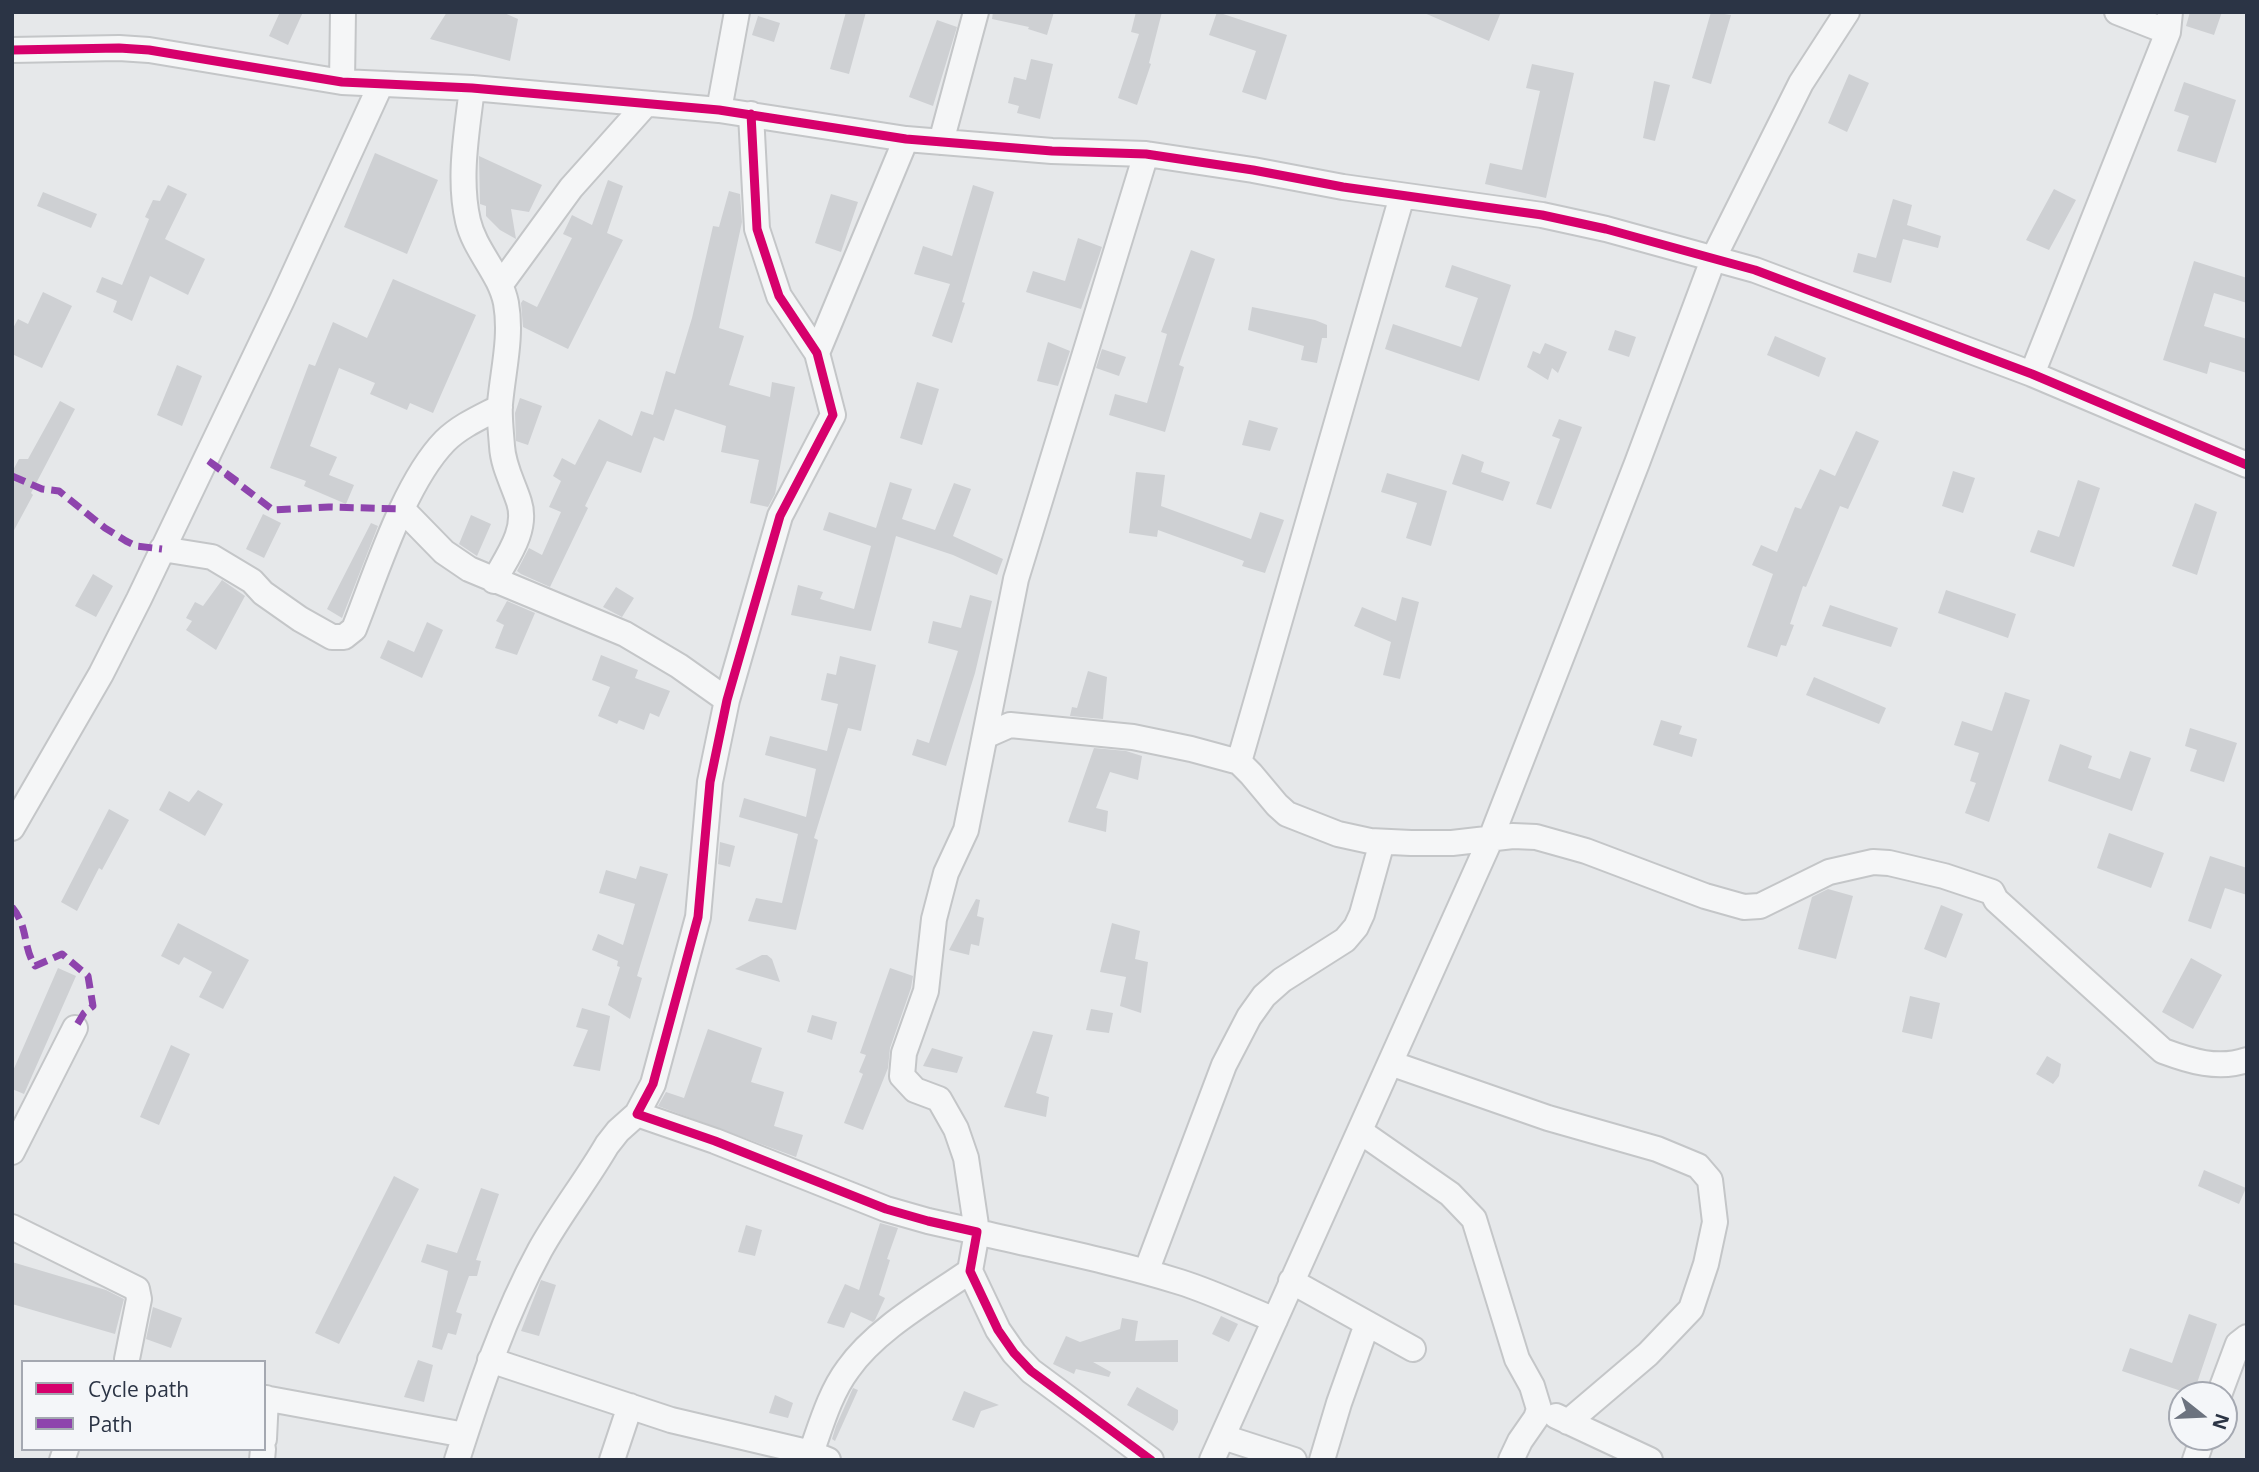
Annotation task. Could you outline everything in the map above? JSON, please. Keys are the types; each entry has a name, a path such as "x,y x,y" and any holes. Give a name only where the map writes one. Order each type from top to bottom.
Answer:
{"street":[{"path":"342,82 343,12"},
{"path":"719,110 737,12"},
{"path":"942,142 976,12"},
{"path":"1212,1460 1491,838 1714,257 1801,83 1847,12"},
{"path":"2032,373 2169,22 2117,12"},
{"path":"12,50 149,50 342,82 472,88 719,110 906,139 1052,151 1146,154 1402,196 1553,217 1714,257 1755,270 2032,373 2247,465"},
{"path":"12,828 101,674 282,300 382,84"},
{"path":"472,88 464,159 468,222 501,284 508,324 507,357 500,407 505,466 519,502 521,525 494,581"},
{"path":"501,284 571,188 646,104"},
{"path":"457,1460 490,1360 517,1294 541,1248 607,1145 618,1130 637,1114 653,1084 698,917 710,782 727,700 780,516 833,415 817,353 779,296 757,229 751,114"},
{"path":"817,353 906,139"},
{"path":"1146,154 1016,579 966,830 946,873 934,919 926,991 904,1053 902,1076 915,1090 939,1098 956,1129 965,1158 977,1232 970,1271 998,1329 1014,1353 1031,1371 1151,1460"},
{"path":"1239,762 1402,196"},
{"path":"163,549 212,557 252,581 263,593 300,619 332,637 344,637 354,629 402,509 428,463 445,441 461,428 500,407"},
{"path":"402,509 444,552 469,569 625,634 679,666 727,700"},
{"path":"985,736 1010,725 1133,737 1239,762 1287,814 1338,834 1382,842 1452,843 1513,836 1536,837 1586,851 1705,895 1750,908 1829,872 1873,862 1889,863 1944,876 1992,892 1996,900 2163,1051 2196,1063 2234,1064 2247,1060"},
{"path":"1146,1272 1224,1065 1249,1017 1264,996 1282,980 1345,940 1356,926 1362,914 1382,842"},
{"path":"12,1152 75,1028"},
{"path":"1390,1063 1548,1118 1657,1149 1698,1166 1710,1180 1716,1222 1691,1309 1648,1354 1569,1422"},
{"path":"637,1114 715,1141 887,1209 928,1221 1087,1255 1183,1283 1275,1320"},
{"path":"1361,1132 1450,1194 1474,1219 1517,1359 1532,1386 1539,1409 1511,1460"},
{"path":"12,1227 137,1289 139,1299 125,1360"},
{"path":"490,1360 769,1452 820,1456 830,1402 848,1369 870,1345 896,1323 970,1271"},
{"path":"1292,1281 1413,1349"},
{"path":"1322,1460 1367,1324"},
{"path":"2224,1381 2238,1344 2247,1338"},
{"path":"266,1398 465,1435"},
{"path":"612,1460 630,1406"},
{"path":"1539,1409 1650,1460"},
{"path":"1223,1437 1294,1460"}],"building":[{"path":"280,12 303,12 288,45 269,36"},
{"path":"447,12 502,12 518,19 510,61 430,39"},
{"path":"846,12 866,12 849,74 830,69"},
{"path":"993,12 1054,12 1047,35 1028,29 1029,27 992,19"},
{"path":"1136,12 1162,12 1149,63 1151,64 1137,105 1118,98 1139,34 1131,32"},
{"path":"1217,12 1287,35 1266,100 1242,92 1256,51 1209,35"},
{"path":"1422,12 1501,12 1489,41"},
{"path":"1711,12 1731,15 1711,84 1692,78"},
{"path":"2190,12 2222,12 2214,35 2186,26"},
{"path":"758,16 780,23 774,42 752,35"},
{"path":"937,20 957,27 933,106 909,97"},
{"path":"1031,59 1053,64 1040,119 1017,113 1019,106 1008,103 1014,77 1026,80"},
{"path":"1532,64 1574,73 1546,198 1485,184 1490,163 1522,170 1540,91 1526,88"},
{"path":"1849,74 1869,83 1847,132 1828,123"},
{"path":"1654,81 1670,85 1655,141 1643,138"},
{"path":"2184,82 2236,100 2216,163 2177,151 2189,116 2174,111"},
{"path":"375,153 438,180 407,254 344,227"},
{"path":"479,156 542,185 529,212 511,209 516,239 500,230 486,216 486,206 480,204"},
{"path":"608,180 623,186 607,233 623,240 568,349 523,327 521,303 523,300 537,307 572,238 563,234 572,215 592,225"},
{"path":"168,185 187,194 165,239 205,259 188,295 150,276 132,321 113,312 117,301 96,292 102,277 122,285 149,219 145,217 153,200 160,201"},
{"path":"973,185 994,192 952,343 932,336 950,284 914,274 923,246 952,256"},
{"path":"2054,189 2076,200 2049,250 2026,240"},
{"path":"729,191 740,194 742,222 719,328 744,336 729,385 770,397 772,382 795,387 775,494 768,507 750,503 759,460 721,452 726,426 675,409 664,441 654,437 641,473 607,461 550,587 521,574 517,571 529,548 542,555 561,512 549,507 561,481 553,476 562,458 575,465 599,419 632,436 641,411 653,415 666,371 675,374 692,318 713,226 719,227"},
{"path":"43,192 97,214 91,228 37,206"},
{"path":"831,194 858,202 841,252 815,243"},
{"path":"1893,199 1912,205 1907,225 1941,236 1938,248 1903,239 1891,283 1853,272 1858,253 1876,258"},
{"path":"1078,238 1102,247 1081,309 1026,292 1033,271 1065,281"},
{"path":"1191,250 1215,259 1179,365 1184,367 1165,432 1109,415 1115,394 1147,403 1167,334 1161,332"},
{"path":"2194,261 2247,278 2247,303 2214,293 2204,326 2247,339 2247,373 2210,362 2207,374 2163,360"},
{"path":"1452,265 1511,285 1479,381 1385,349 1393,324 1461,347 1478,298 1445,287"},
{"path":"393,279 476,315 433,413 410,403 407,410 370,394 375,383 339,368 310,446 337,457 329,475 354,485 346,504 304,486 306,481 270,468 309,364 315,366 333,322 367,338"},
{"path":"43,292 72,306 42,368 12,354 12,330 18,319 28,324"},
{"path":"1252,307 1327,325 1327,338 1322,338 1317,363 1301,360 1304,346 1248,330"},
{"path":"1615,330 1636,337 1629,357 1608,350"},
{"path":"1775,336 1826,358 1819,377 1767,355"},
{"path":"1048,342 1070,351 1058,386 1037,381"},
{"path":"1545,343 1567,352 1558,373 1552,368 1548,380 1527,367 1533,351 1540,354"},
{"path":"1102,349 1126,357 1119,376 1096,368"},
{"path":"177,365 202,376 182,426 157,415"},
{"path":"917,382 939,389 922,445 900,438"},
{"path":"520,398 542,406 528,445 516,441 515,413"},
{"path":"60,401 75,409 12,534 12,472 19,459 28,459"},
{"path":"1559,419 1582,427 1551,509 1536,504 1560,439 1552,436"},
{"path":"1249,420 1278,428 1270,451 1242,445"},
{"path":"1856,431 1879,441 1848,509 1840,506 1806,587 1803,586 1790,624 1794,625 1786,646 1781,645 1777,657 1747,647 1773,574 1752,565 1761,545 1777,552 1795,507 1801,509 1820,469 1835,476"},
{"path":"1462,454 1484,462 1481,472 1510,482 1503,501 1452,484"},
{"path":"1953,471 1975,478 1963,513 1942,506"},
{"path":"1136,472 1165,475 1161,506 1251,539 1260,512 1284,520 1265,573 1242,566 1244,561 1158,530 1157,537 1129,533"},
{"path":"1387,473 1447,491 1431,546 1406,538 1417,503 1381,492"},
{"path":"2078,480 2100,488 2074,567 2030,552 2038,530 2059,537"},
{"path":"890,482 912,489 902,519 935,530 954,483 971,489 953,536 1003,559 997,575 953,555 896,536 871,631 791,615 798,585 823,592 820,599 854,609 871,546 823,530 829,512 876,528"},
{"path":"2195,503 2217,512 2197,575 2172,566"},
{"path":"263,514 281,523 264,558 246,549"},
{"path":"471,515 491,524 477,556 459,544"},
{"path":"371,523 378,526 342,618 327,609"},
{"path":"93,574 113,586 96,617 75,606"},
{"path":"222,580 245,596 216,650 186,630 192,621 186,618 195,602 203,606"},
{"path":"616,587 634,598 622,617 603,607"},
{"path":"1946,590 2016,614 2008,638 1938,613"},
{"path":"970,595 992,601 975,673 946,766 912,755 917,739 929,743 958,651 928,643 933,621 961,628"},
{"path":"1402,597 1419,602 1400,679 1383,675 1391,642 1354,626 1362,607 1396,621"},
{"path":"507,601 535,613 517,655 495,648 504,625 496,621"},
{"path":"1830,605 1898,628 1891,647 1822,626"},
{"path":"427,622 443,630 422,678 380,658 388,640 414,652"},
{"path":"601,655 638,670 635,678 670,691 659,717 650,713 644,730 619,720 617,724 598,716 610,687 592,680"},
{"path":"840,656 876,665 861,731 848,728 814,838 818,840 796,930 748,921 756,898 782,903 798,834 739,817 744,798 806,817 816,769 765,755 770,736 827,751 838,704 821,700 827,673 836,675"},
{"path":"1088,671 1107,677 1103,719 1070,716 1072,707 1077,708"},
{"path":"1814,677 1886,708 1879,724 1806,695"},
{"path":"2005,692 2030,700 1989,822 1965,813 1976,783 1970,781 1979,753 1954,745 1962,721 1992,731"},
{"path":"1661,720 1682,726 1679,734 1697,739 1692,757 1653,745"},
{"path":"2190,728 2237,743 2224,782 2190,771 2197,750 2185,746"},
{"path":"2060,744 2092,756 2088,768 2120,779 2130,751 2151,758 2132,811 2048,781"},
{"path":"1094,748 1126,751 1142,756 1138,780 1110,772 1096,808 1108,811 1106,832 1068,822"},
{"path":"198,790 223,804 205,836 159,810 169,791 189,802"},
{"path":"109,809 129,820 102,870 99,868 77,911 61,902"},
{"path":"2109,833 2164,853 2151,888 2097,868"},
{"path":"720,842 735,846 730,867 718,864"},
{"path":"2210,856 2247,868 2247,895 2225,888 2211,929 2188,921"},
{"path":"640,866 668,874 637,976 642,978 630,1019 608,1005 620,967 617,966 618,961 592,950 598,934 623,945 635,904 599,893 606,870 636,879"},
{"path":"1828,889 1853,896 1836,959 1798,949 1812,897"},
{"path":"976,899 980,900 977,916 984,918 979,946 971,944 969,955 949,950"},
{"path":"1941,905 1963,914 1946,958 1924,949"},
{"path":"178,923 249,960 223,1009 199,997 212,972 184,957 179,965 161,956"},
{"path":"1112,923 1140,931 1135,959 1148,962 1141,1013 1120,1006 1126,977 1100,972"},
{"path":"762,955 772,959 780,982 735,969"},
{"path":"2191,958 2222,975 2193,1029 2162,1012"},
{"path":"58,968 76,976 24,1094 12,1089 12,1073"},
{"path":"890,968 913,976 911,988 890,1048 888,1068 863,1130 844,1123 863,1074 859,1072 866,1055 860,1053"},
{"path":"1910,996 1940,1003 1932,1039 1902,1032"},
{"path":"582,1008 610,1016 600,1071 573,1066 588,1030 576,1027"},
{"path":"1091,1009 1113,1013 1109,1033 1086,1030"},
{"path":"812,1015 837,1022 832,1040 807,1032"},
{"path":"708,1029 762,1048 751,1082 784,1092 774,1126 803,1135 796,1157 658,1106 666,1092 684,1098"},
{"path":"1033,1031 1053,1035 1036,1093 1049,1097 1046,1117 1004,1107"},
{"path":"171,1045 190,1054 159,1125 140,1117"},
{"path":"932,1048 963,1057 957,1073 923,1066"},
{"path":"2047,1056 2061,1064 2059,1076 2053,1084 2036,1074"},
{"path":"2204,1170 2246,1188 2239,1204 2198,1186"},
{"path":"394,1176 419,1189 339,1344 315,1333"},
{"path":"481,1188 499,1194 476,1260 481,1261 477,1276 469,1276 456,1312 462,1314 456,1335 448,1333 442,1350 432,1347 448,1271 421,1262 427,1244 457,1253"},
{"path":"880,1223 898,1228 887,1259 890,1260 879,1295 885,1298 875,1320 873,1322 851,1312 844,1328 827,1323 845,1284 859,1290"},
{"path":"746,1225 762,1230 755,1256 738,1252"},
{"path":"12,1262 106,1290 124,1299 115,1334 12,1304"},
{"path":"541,1280 556,1285 539,1336 521,1331"},
{"path":"153,1307 182,1318 171,1348 146,1339"},
{"path":"2189,1314 2217,1324 2198,1381 2168,1381 2168,1387 2122,1371 2130,1348 2172,1363"},
{"path":"1221,1316 1238,1324 1229,1342 1212,1334"},
{"path":"1122,1318 1138,1321 1135,1341 1178,1340 1178,1362 1093,1362 1111,1372 1109,1377 1076,1369 1074,1374 1053,1364 1066,1336 1080,1342 1120,1329"},
{"path":"418,1360 433,1365 424,1402 404,1397"},
{"path":"1137,1387 1178,1410 1178,1422 1173,1431 1127,1405"},
{"path":"853,1388 858,1390 835,1441 832,1439 836,1426"},
{"path":"964,1391 999,1405 981,1411 974,1428 952,1420"},
{"path":"775,1395 793,1403 788,1418 769,1413"}],"marked path":[{"path":"237,481 206,459 273,510 329,507 402,509"},
{"path":"12,476 42,489 59,491 105,528 136,546 162,549"},
{"path":"12,907 21,922 28,951 35,966 62,954 88,976 93,1006 84,1013 75,1028"}],"cycle path":[{"path":"12,50 149,50 342,82 472,88 719,110 906,139 1052,151 1146,154 1343,187 1542,215 1606,229 1755,270 2032,374 2247,465"},
{"path":"751,114 757,229 779,296 817,353 833,415 780,516 727,700 710,782 698,917 653,1084 637,1114 715,1141 886,1209 977,1232 970,1271 998,1330 1014,1353 1031,1371 1151,1460"}]}
